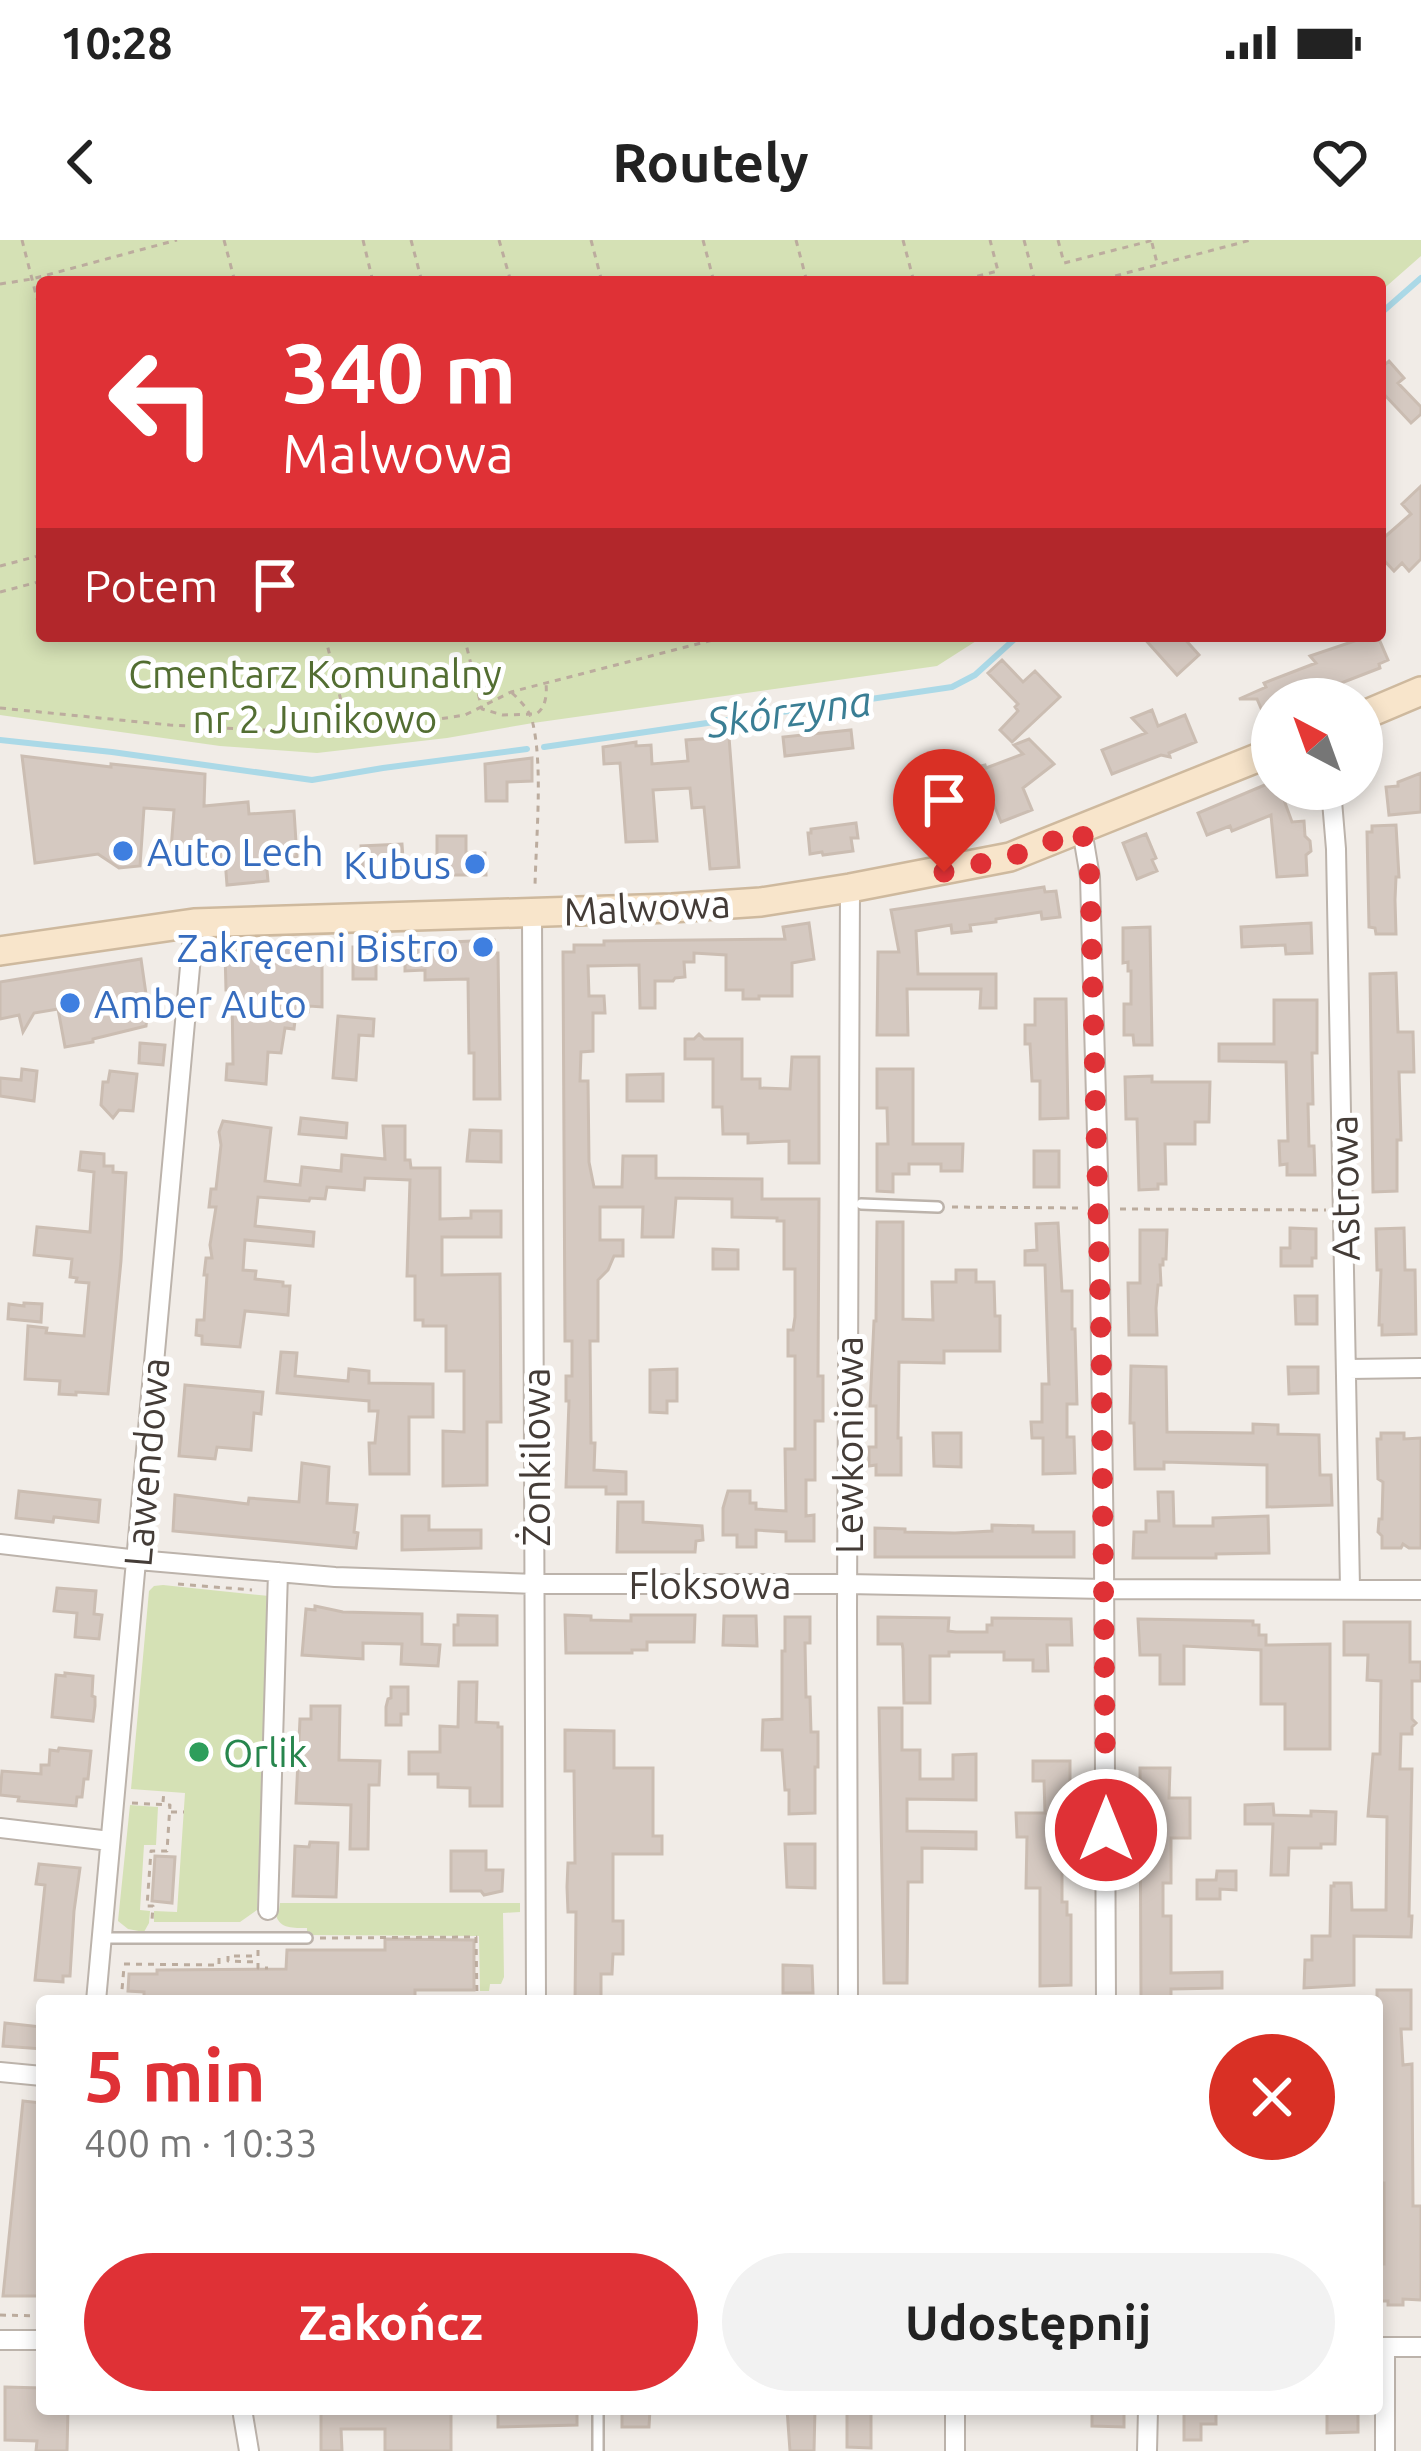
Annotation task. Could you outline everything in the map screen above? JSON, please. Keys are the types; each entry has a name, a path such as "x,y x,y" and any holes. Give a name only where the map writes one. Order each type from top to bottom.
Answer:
{"street":[{"path":"1383,707 1421,691"},
{"name":"Malwowa","path":"0,951 194,923 533,903 718,906 850,888 1010,857 1251,761"},
{"name":"Astrowa","path":"1332,810 1345,1211 1350,1588"},
{"path":"1082,830 1090,877 1099,1208 1106,1995"},
{"name":"Lewkoniowa","path":"848,1995 850,888"},
{"name":"Żonkilowa","path":"533,903 536,1995"},
{"name":"Lawendowa","path":"96,1995 110,1841 123,1797 138,1560 194,923"},
{"path":"1348,1369 1421,1368"},
{"name":"Floksowa","path":"0,1544 278,1580 1421,1590"},
{"path":"268,1910 278,1580"},
{"path":"0,1828 110,1841"},
{"path":"0,2072 36,2075"},
{"path":"0,2340 36,2340"},
{"path":"1383,2347 1421,2347"},
{"path":"1383,2399 1385,2451"},
{"path":"243,2415 249,2451"},
{"path":"955,2415 955,2451"},
{"path":"1147,2451 1148,2415"}],"lane":[{"path":"861,1204 938,1207"},
{"path":"267,1939 268,1910"},
{"path":"101,1938 307,1938"},
{"path":"598,2415 598,2451"}],"path":[{"path":"22,240 36,295"},
{"path":"43,276 177,240"},
{"path":"224,240 234,276"},
{"path":"362,240 372,276"},
{"path":"411,240 420,276"},
{"path":"500,240 509,276"},
{"path":"591,240 600,276"},
{"path":"704,240 713,276"},
{"path":"796,240 805,276"},
{"path":"903,240 912,276"},
{"path":"978,276 998,271 990,240"},
{"path":"1024,240 1033,276"},
{"path":"1058,240 1064,263 1152,240 1157,265"},
{"path":"1116,276 1251,240"},
{"path":"0,284 36,278"},
{"path":"0,566 36,557"},
{"path":"0,592 36,583"},
{"path":"326,642 348,731"},
{"path":"465,642 482,709"},
{"path":"685,642 686,646"},
{"path":"0,708 170,725 348,731 466,716 512,692 703,642"},
{"path":"482,709 502,715 536,714 547,694 546,683"},
{"path":"512,692 532,717 536,754 533,903"},
{"path":"938,1207 1099,1208"},
{"path":"1125,1209 1345,1211"},
{"path":"176,1584 248,1591 278,1580"},
{"path":"163,1804 164,1791"},
{"path":"123,1797 170,1804 167,1851 151,1851 147,1906 153,1906 152,1923 145,1938"},
{"path":"170,1812 184,1812"},
{"path":"307,1938 476,1937 477,1995"},
{"path":"115,1964 219,1965 219,1950 258,1950 258,1956 228,1956 228,1961 258,1961 258,1969 268,1969 268,1959"},
{"path":"121,1995 124,1964"},
{"path":"0,2315 36,2316"}],"green space":[{"name":"Cmentarz Komunalny nr 2 Junikowo","path":"0,240 1421,240 1421,256 1386,287 1386,276 36,276 36,642 975,642 937,666 317,753 220,746 0,715"},
{"path":"163,1585 269,1596 257,1910 240,1922 154,1922 154,1911 177,1912 185,1793 131,1789 149,1591"},
{"path":"130,1805 158,1807 156,1845 144,1845 140,1910 150,1911 144,1932 118,1921"},
{"path":"280,1903 520,1903 520,1912 503,1913 501,1984 480,1991 479,1936 307,1935 307,1928 279,1921 275,1910"}],"building":[{"path":"1389,361 1404,378 1398,383 1421,407 1421,414 1411,423 1386,396"},
{"path":"1421,486 1421,559 1409,571 1402,563 1394,571 1386,562 1386,536 1411,514 1402,504"},
{"path":"1147,642 1187,642 1199,655 1177,675"},
{"path":"1351,642 1380,642 1388,660 1354,678 1277,678 1316,663 1310,656"},
{"path":"1002,660 1023,682 1035,671 1060,697 1012,742 1000,730 1018,711 1018,704 988,673"},
{"path":"1152,710 1158,726 1185,715 1196,742 1169,753 1170,757 1161,755 1112,774 1102,750 1146,733 1132,718"},
{"path":"851,730 853,748 785,756 783,737"},
{"path":"729,737 739,867 710,869 704,807 692,808 690,788 653,790 657,841 626,842 620,763 604,764 603,747 636,742 636,746 651,745 652,764 688,761 686,740"},
{"path":"1029,739 1054,764 1023,788 1032,810 1001,822 987,787 941,821 944,834 917,838 913,814 925,812 923,798 943,795 936,785 1023,754 1014,745"},
{"path":"22,756 205,774 204,806 248,802 249,814 294,811 297,857 266,859 268,881 227,885 225,859 170,863 174,810 144,808 140,866 119,868 98,854 35,863"},
{"path":"532,758 532,781 507,782 507,801 486,801 485,764"},
{"path":"1421,773 1421,812 1389,815 1386,787"},
{"path":"1251,791 1251,810 1288,810 1292,822 1304,821 1310,841 1307,875 1277,877 1271,815 1232,831 1230,826 1207,835 1198,813"},
{"path":"856,823 853,851 810,854 811,829"},
{"path":"1396,825 1396,934 1376,934 1369,927 1367,832 1372,832 1372,826"},
{"path":"1146,834 1157,871 1137,879 1123,843"},
{"path":"437,836 466,836 466,853 485,853 486,875 437,875"},
{"path":"402,844 404,873 363,876 361,846"},
{"path":"1044,887 1045,892 1056,891 1060,917 1042,919 1041,912 970,925 971,931 952,933 951,925 916,931 918,974 996,974 996,1008 980,1008 981,989 907,989 908,1035 877,1035 878,952 899,952 891,910"},
{"path":"809,923 814,959 792,963 792,996 743,999 743,990 726,990 726,955 694,953 694,962 684,962 685,977 655,981 655,1008 640,1008 639,965 588,966 589,996 604,996 605,1013 593,1013 593,1051 581,1052 580,1081 588,1081 594,1187 622,1187 623,1156 656,1156 656,1178 762,1179 762,1199 819,1199 818,1376 823,1376 823,1421 815,1421 815,1480 806,1480 806,1516 814,1515 814,1541 786,1541 786,1532 756,1530 756,1547 737,1547 737,1535 723,1535 728,1491 750,1491 750,1503 756,1503 756,1509 786,1511 785,1449 795,1449 795,1356 788,1356 788,1330 793,1330 795,1317 795,1269 784,1269 784,1221 732,1217 732,1199 676,1198 673,1237 642,1237 643,1207 600,1207 600,1240 623,1240 623,1256 614,1256 598,1280 598,1341 590,1341 591,1443 595,1443 594,1470 626,1472 626,1494 606,1494 606,1487 566,1487 566,1376 572,1376 572,1341 565,1341 563,952 574,952 574,945 604,945 604,941 785,939 783,927"},
{"path":"1311,923 1312,953 1286,954 1285,945 1242,947 1241,927"},
{"path":"1150,927 1152,1045 1134,1045 1133,1035 1124,1035 1131,971 1128,962 1123,963 1123,928"},
{"path":"494,940 500,1099 474,1099 468,979 425,980 425,970 405,971 405,944"},
{"path":"322,946 322,1007 296,1012 294,1029 285,1028 281,1053 268,1052 266,1084 226,1080 227,1064 233,1064 232,990 226,990 225,950"},
{"path":"353,947 376,947 376,979 353,979"},
{"path":"141,959 146,1026 65,1047 58,1009 34,1013 23,1032 19,1015 0,1019 0,982"},
{"path":"1396,973 1398,1032 1413,1032 1414,1072 1399,1072 1397,1191 1373,1192 1370,974"},
{"path":"1035,999 1066,999 1068,1118 1040,1119 1040,1081 1032,1081 1030,1044 1025,1044 1025,1025 1035,1025"},
{"path":"1274,1000 1317,1000 1313,1104 1308,1104 1315,1175 1287,1175 1287,1164 1280,1165 1279,1141 1288,1141 1286,1062 1219,1061 1219,1044 1274,1044"},
{"path":"338,1016 374,1019 373,1036 359,1035 356,1080 333,1078"},
{"path":"699,1034 704,1039 742,1039 742,1079 760,1079 760,1088 790,1089 792,1057 819,1057 819,1163 789,1163 789,1141 748,1143 748,1134 723,1134 722,1107 713,1107 713,1059 685,1059 685,1039"},
{"path":"140,1043 165,1045 163,1065 139,1063"},
{"path":"22,1069 37,1071 34,1101 0,1096 0,1078 21,1080"},
{"path":"877,1069 913,1069 913,1144 963,1144 962,1171 941,1171 941,1164 909,1164 909,1174 893,1174 893,1192 877,1191 877,1144 888,1144 887,1108 877,1108"},
{"path":"110,1071 137,1074 133,1111 119,1110 113,1118 101,1105 103,1082 108,1082"},
{"path":"663,1074 663,1101 627,1101 627,1075"},
{"path":"1152,1076 1152,1082 1210,1082 1209,1122 1195,1122 1195,1144 1165,1144 1166,1184 1139,1190 1137,1119 1126,1119 1125,1077"},
{"path":"301,1118 347,1123 346,1138 299,1134"},
{"path":"223,1121 271,1128 265,1181 300,1185 302,1167 341,1171 342,1155 385,1159 383,1126 405,1126 405,1160 410,1160 411,1168 440,1168 440,1219 471,1218 471,1211 501,1211 501,1237 442,1237 442,1275 500,1274 501,1422 487,1422 487,1485 443,1486 443,1431 464,1432 464,1371 446,1371 446,1326 423,1326 423,1320 415,1320 415,1276 407,1276 410,1180 365,1178 364,1190 327,1187 325,1199 309,1201 258,1197 255,1226 314,1232 313,1246 245,1240 243,1270 256,1271 255,1279 290,1286 288,1315 245,1311 240,1347 202,1344 202,1336 196,1335 197,1320 204,1320 204,1275 206,1258 212,1258 216,1207 209,1207 211,1189 216,1189"},
{"path":"470,1130 501,1131 501,1162 467,1161"},
{"path":"1034,1151 1059,1151 1059,1187 1034,1187"},
{"path":"81,1152 104,1154 104,1166 126,1173 108,1394 59,1394 60,1381 25,1379 28,1326 47,1328 46,1333 84,1336 89,1283 70,1277 72,1259 34,1255 37,1227 90,1232 94,1172 79,1170"},
{"path":"877,1222 903,1222 903,1319 933,1320 932,1282 956,1282 956,1270 976,1270 976,1282 994,1282 995,1316 1000,1316 1000,1351 944,1351 944,1363 899,1362 901,1475 876,1475 876,1465 869,1466 869,1447 876,1447 876,1406 870,1406"},
{"path":"1058,1223 1062,1291 1072,1291 1075,1329 1077,1404 1067,1404 1067,1437 1074,1437 1075,1473 1043,1474 1043,1438 1032,1438 1031,1422 1042,1422 1042,1384 1049,1384 1045,1265 1025,1265 1025,1251 1037,1250 1036,1224"},
{"path":"1290,1228 1316,1229 1312,1266 1281,1266 1281,1248 1290,1248"},
{"path":"1404,1228 1405,1270 1415,1270 1416,1334 1382,1335 1376,1229"},
{"path":"1140,1230 1167,1230 1166,1259 1160,1265 1158,1285 1157,1335 1129,1335 1128,1283 1140,1283"},
{"path":"713,1249 738,1250 738,1269 713,1269"},
{"path":"1295,1296 1317,1296 1317,1324 1296,1324"},
{"path":"9,1304 42,1304 41,1322 8,1319"},
{"path":"281,1352 297,1353 295,1376 348,1381 349,1369 369,1371 369,1383 433,1384 433,1417 409,1417 409,1474 370,1474 369,1443 375,1443 378,1411 369,1411 369,1401 277,1393"},
{"path":"1131,1366 1166,1367 1167,1432 1253,1433 1253,1424 1278,1425 1278,1434 1319,1435 1320,1475 1331,1475 1332,1505 1267,1507 1267,1465 1164,1462 1164,1469 1135,1469"},
{"path":"1288,1367 1318,1367 1318,1393 1289,1394"},
{"path":"677,1369 677,1401 667,1401 667,1413 650,1412 650,1370"},
{"path":"185,1385 263,1392 261,1414 254,1413 251,1450 217,1447 215,1459 179,1456"},
{"path":"933,1433 961,1433 961,1467 934,1466"},
{"path":"1381,1433 1421,1438 1421,1548 1403,1544 1382,1548 1378,1532 1383,1482 1378,1479 1377,1439"},
{"path":"302,1463 329,1467 327,1503 357,1505 356,1548 173,1531 175,1495 248,1504 249,1498 299,1502"},
{"path":"19,1491 100,1500 98,1522 16,1518"},
{"path":"1158,1492 1173,1492 1174,1526 1213,1526 1213,1518 1268,1516 1269,1553 1133,1558 1134,1532 1146,1532 1146,1521 1159,1521"},
{"path":"618,1502 643,1502 643,1522 702,1526 703,1540 696,1541 695,1552 617,1552"},
{"path":"402,1516 429,1516 429,1530 481,1530 481,1548 402,1550"},
{"path":"992,1525 1074,1532 1074,1557 875,1557 875,1528 955,1533 992,1531"},
{"path":"57,1588 96,1591 94,1614 102,1615 99,1639 75,1637 77,1613 54,1611"},
{"path":"315,1606 343,1612 422,1614 422,1644 440,1645 438,1666 401,1664 402,1644 363,1643 363,1659 302,1655 306,1609 315,1610"},
{"path":"458,1615 497,1616 497,1645 454,1645"},
{"path":"565,1615 631,1621 631,1615 695,1615 694,1642 647,1642 647,1650 632,1653 566,1653"},
{"path":"724,1616 756,1616 757,1646 723,1645"},
{"path":"785,1617 810,1617 810,1643 805,1643 806,1697 810,1697 811,1732 818,1732 815,1813 789,1814 782,1750 762,1750 763,1720 782,1719"},
{"path":"878,1617 949,1618 948,1631 956,1632 987,1632 992,1618 1071,1619 1072,1645 1047,1645 1048,1671 1033,1671 1033,1660 1004,1660 1004,1652 930,1656 930,1703 904,1703 902,1644 878,1644"},
{"path":"1138,1619 1253,1621 1259,1625 1259,1635 1266,1635 1266,1645 1330,1644 1330,1749 1285,1749 1285,1704 1261,1704 1261,1650 1184,1646 1184,1684 1160,1684 1160,1655 1140,1655"},
{"path":"1344,1622 1410,1622 1410,1662 1421,1662 1421,1681 1412,1681 1412,1719 1416,1723 1412,1734 1401,1734 1400,1769 1412,1769 1411,1937 1354,1936 1354,1985 1304,1988 1305,1960 1312,1960 1312,1936 1330,1936 1334,1883 1351,1883 1352,1910 1386,1910 1387,1817 1368,1816 1373,1754 1380,1754 1381,1681 1367,1680 1368,1655 1344,1655"},
{"path":"56,1675 93,1676 93,1721 52,1717"},
{"path":"459,1682 477,1682 476,1722 502,1727 502,1806 470,1806 470,1788 438,1787 438,1774 409,1774 409,1752 440,1752 440,1726 458,1727"},
{"path":"391,1687 408,1687 408,1714 401,1714 401,1725 386,1725"},
{"path":"311,1706 340,1706 339,1760 380,1761 379,1785 369,1785 368,1849 350,1849 351,1805 296,1803 300,1719 311,1719"},
{"path":"879,1708 902,1708 902,1750 920,1750 920,1779 953,1779 953,1755 976,1754 976,1800 907,1799 907,1831 976,1832 976,1849 922,1848 922,1882 908,1882 907,1983 884,1983"},
{"path":"565,1730 614,1731 614,1768 653,1768 653,1836 662,1836 662,1854 613,1854 613,1921 623,1921 623,1954 613,1954 612,1974 601,1974 601,1995 575,1995 576,1912 568,1912 567,1887 568,1863 575,1863 574,1771 565,1771"},
{"path":"50,1750 91,1751 88,1779 84,1779 76,1806 0,1795 2,1771 41,1774 41,1765 49,1765"},
{"path":"1033,1761 1070,1761 1070,1871 1062,1871 1062,1902 1067,1902 1067,1915 1071,1915 1071,1985 1040,1986 1040,1888 1026,1888 1027,1837 1017,1837 1016,1813 1045,1813 1044,1781 1033,1781"},
{"path":"1140,1768 1170,1768 1169,1798 1190,1798 1190,1838 1171,1838 1171,1883 1163,1883 1163,1916 1171,1916 1171,1973 1222,1972 1222,1988 1141,1995"},
{"path":"1273,1804 1274,1815 1336,1812 1335,1844 1289,1848 1288,1875 1271,1875 1273,1824 1245,1824 1245,1805"},
{"path":"310,1842 338,1843 336,1897 293,1896 295,1846 309,1847"},
{"path":"785,1844 815,1844 815,1888 787,1887"},
{"path":"451,1851 486,1851 486,1870 503,1870 502,1891 484,1895 481,1891 451,1891"},
{"path":"155,1856 175,1857 172,1903 152,1901"},
{"path":"39,1864 80,1868 70,1976 63,1976 63,1982 35,1980 45,1885 36,1884"},
{"path":"1217,1871 1236,1871 1236,1890 1220,1889 1220,1899 1197,1899 1197,1880 1216,1880"},
{"path":"385,1939 474,1940 474,1990 415,1990 415,1995 144,1995 128,1991 129,1974 286,1969 287,1950 385,1950"},
{"path":"783,1965 812,1966 813,1993 783,1993"},
{"path":"1377,1990 1411,1990 1411,2029 1401,2029 1403,2065 1412,2064 1413,2206 1421,2206 1421,2300 1403,2299 1403,2305 1383,2301 1383,1995 1377,1995"},
{"path":"5,2023 36,2026 36,2049 3,2046"},
{"path":"23,2101 36,2102 36,2296 3,2296"},
{"path":"5,2387 36,2388 36,2415 68,2415 67,2451 36,2451 37,2441 5,2440"},
{"path":"321,2415 451,2415 451,2451 385,2451 385,2429 341,2429 342,2451 321,2451"},
{"path":"498,2415 577,2415 577,2425 498,2427"},
{"path":"622,2415 650,2415 649,2427 622,2427"},
{"path":"787,2415 815,2415 814,2451 790,2451"},
{"path":"847,2415 871,2415 871,2448 847,2447"},
{"path":"1092,2415 1124,2415 1124,2427 1092,2426"},
{"path":"1184,2415 1216,2415 1216,2424 1201,2424 1201,2440 1184,2440"},
{"path":"1327,2415 1358,2415 1358,2432 1327,2433"}],"waterway":[{"name":"Skórzyna","path":"1386,309 1421,278"},
{"name":"Skórzyna","path":"544,747 952,687 975,675 1011,642"},
{"name":"Skórzyna","path":"0,740 312,780 527,749"}],"place":[{"name":"Auto Lech","path":"123,851"},
{"name":"Kubus","path":"475,864"},
{"name":"Zakręceni Bistro","path":"483,947"},
{"name":"Amber Auto","path":"70,1003"},
{"name":"Orlik","path":"199,1752"}],"route":[{"path":"944,872 1010,857 1082,830 1087,847 1099,1208 1106,1830"}]}
